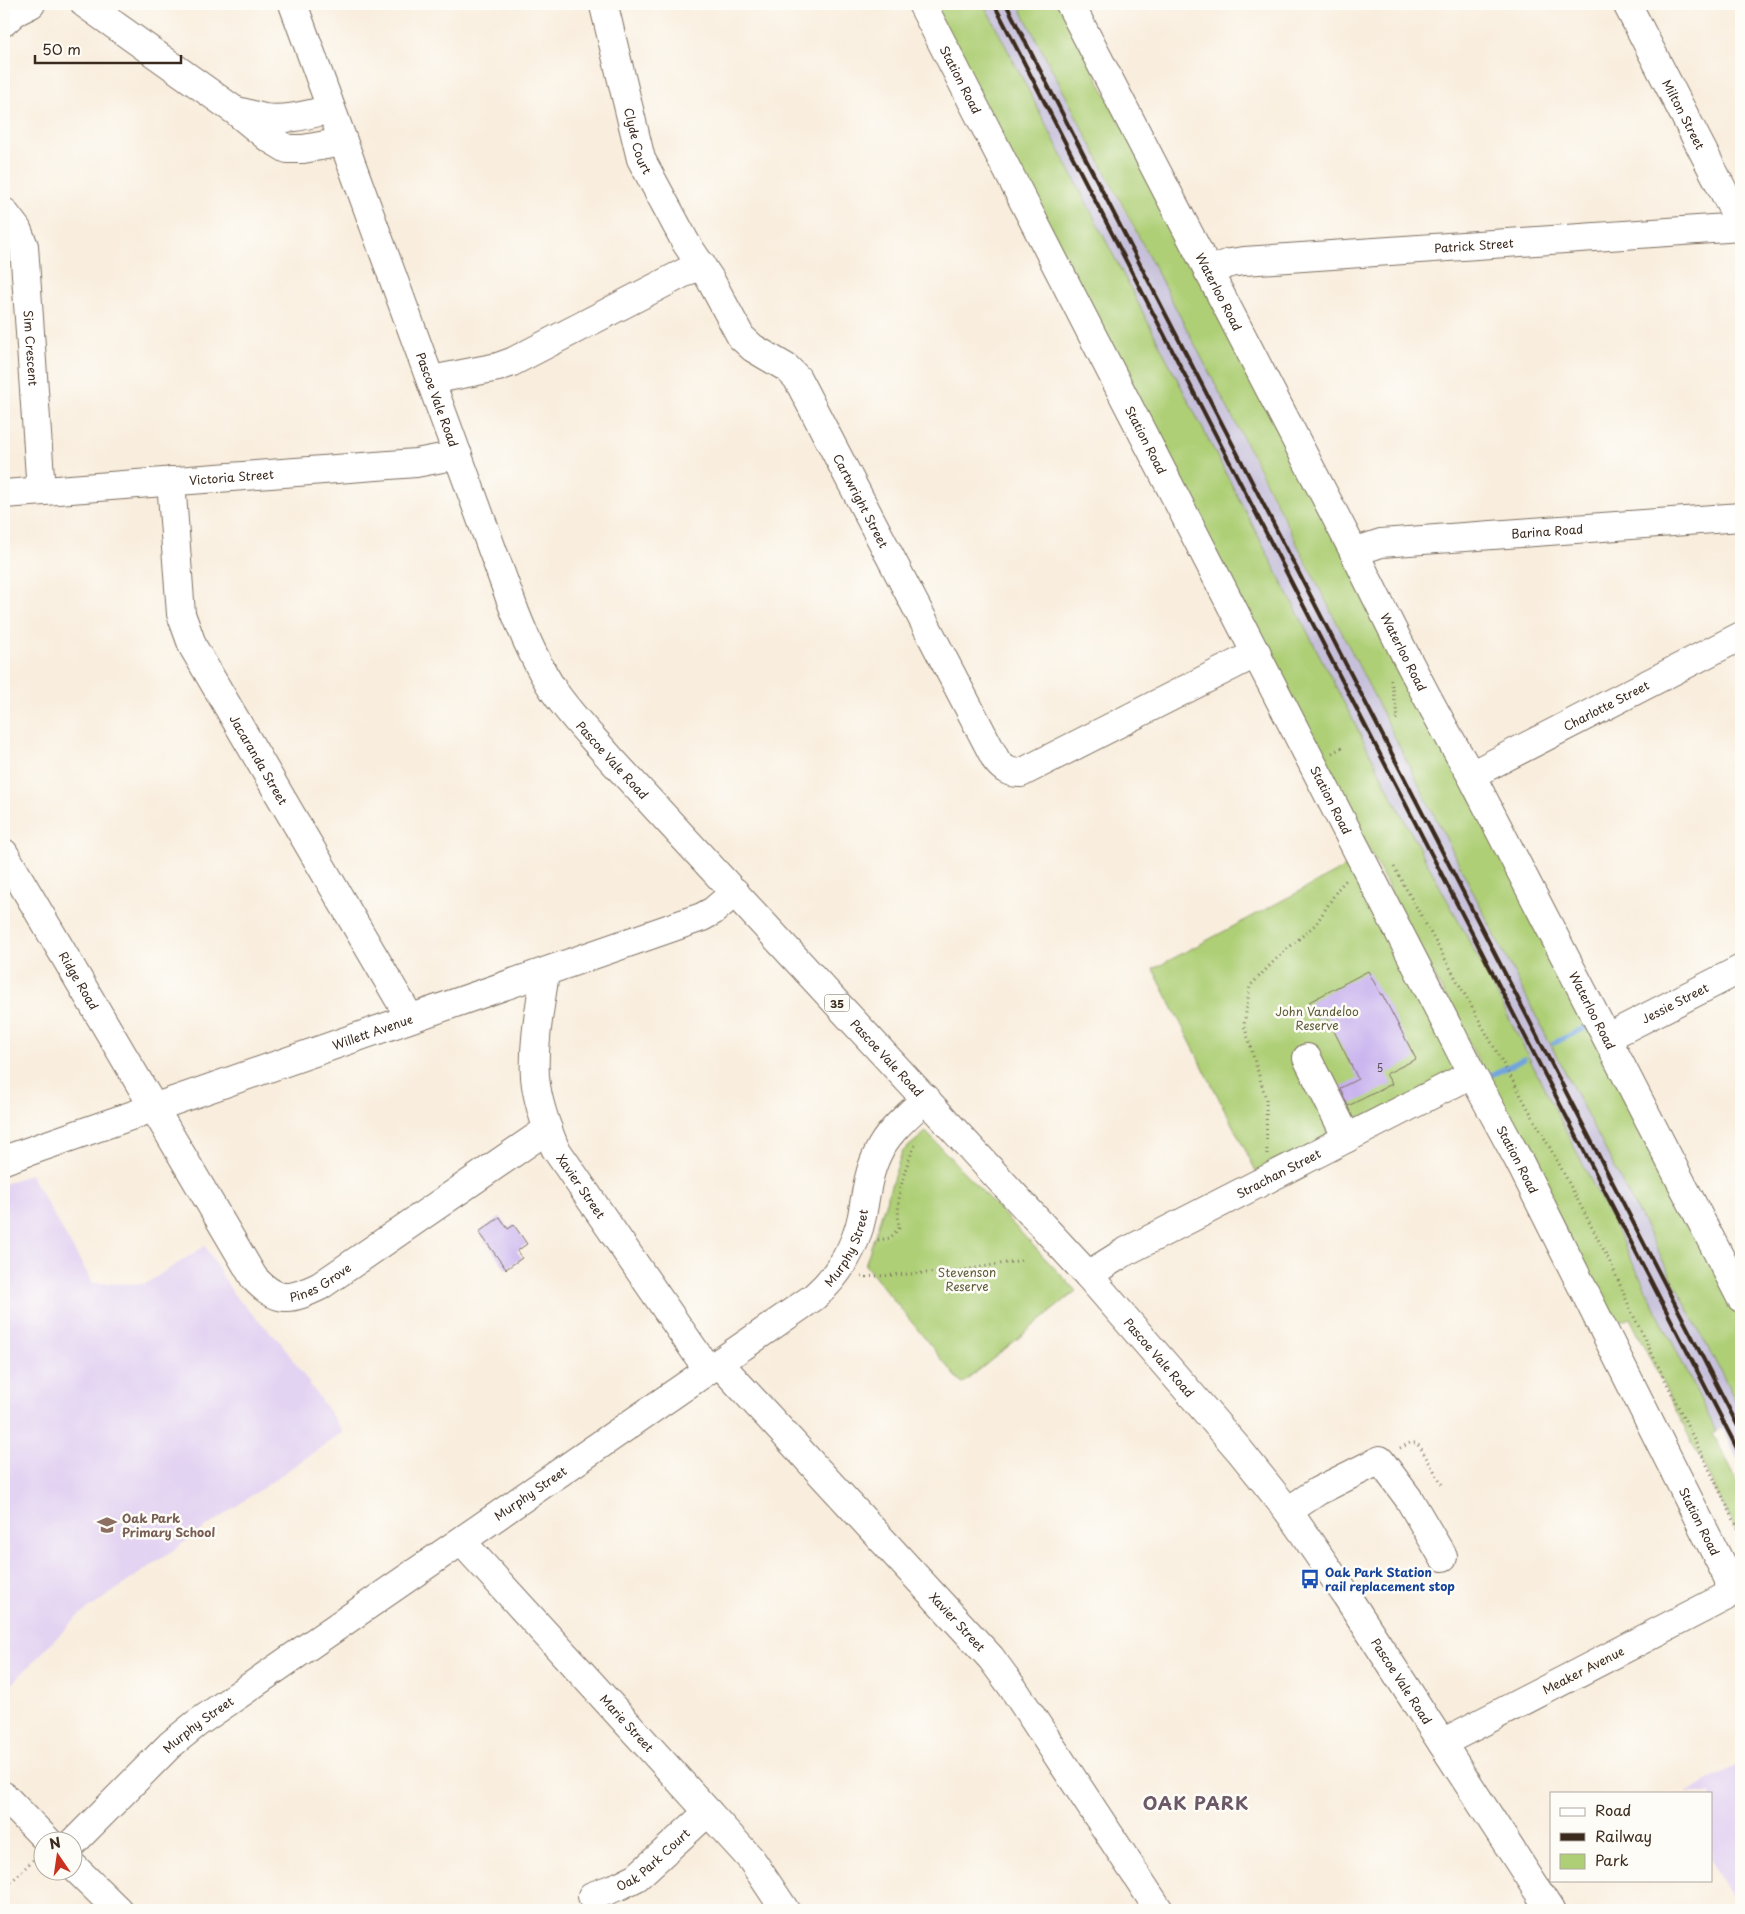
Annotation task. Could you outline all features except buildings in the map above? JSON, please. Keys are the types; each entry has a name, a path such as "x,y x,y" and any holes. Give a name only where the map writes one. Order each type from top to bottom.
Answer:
{"street":[{"path":"85,4 234,110 267,137 287,149 303,149 343,142"},
{"name":"Pascoe Vale Road","path":"293,4 515,612 532,653 554,691 578,722 611,759 1088,1275 1240,1450 1288,1511 1344,1592 1550,1910"},
{"name":"Station Road","path":"922,4 1472,1074 1519,1161 1716,1551 1730,1584 1729,1593 1724,1597"},
{"name":"Waterloo Road","path":"1070,4 1354,552 1394,634 1471,775 1608,1037 1741,1298"},
{"name":"Milton Street","path":"1627,4 1741,226"},
{"name":"Clyde Court","path":"604,6 641,158 686,243 701,264"},
{"path":"234,110 265,118 278,118 294,117 331,109"},
{"name":"Sim Crescent","path":"4,212 17,229 24,246 41,491"},
{"name":"Patrick Street","path":"1208,270 1230,262 1244,260 1741,226"},
{"path":"430,380 498,367 512,362 701,264"},
{"name":"Cartwright Street","path":"701,264 742,336 753,348 787,368 797,378 996,760 1006,771 1021,773 1028,770 1257,653"},
{"name":"Victoria Street","path":"4,494 416,463 458,455"},
{"name":"Jacaranda Street","path":"171,481 181,614 193,647 410,1018"},
{"name":"Barina Road","path":"1354,552 1381,543 1741,517"},
{"name":"Charlotte Street","path":"1471,775 1741,636"},
{"name":"Ridge Road","path":"4,853 154,1108"},
{"name":"Willett Avenue","path":"4,1160 702,917 713,912 735,892"},
{"name":"Jessie Street","path":"1608,1037 1741,969"},
{"name":"Xavier Street","path":"545,973 535,1053 535,1078 548,1129 555,1148 564,1162 714,1367 991,1658 1013,1688 1160,1910"},
{"path":"1307,1058 1347,1138"},
{"name":"Strachan Street","path":"1088,1275 1122,1253 1472,1074"},
{"name":"Murphy Street","path":"82,1834 170,1745 196,1724 814,1297 837,1272 857,1238 869,1173 878,1152 897,1126 926,1098"},
{"name":"Pines Grove","path":"154,1108 254,1278 272,1295 282,1298 292,1298 305,1294 320,1286 548,1129"},
{"path":"1288,1511 1318,1491 1380,1460 1409,1499 1443,1557"},
{"name":"Marie Street","path":"462,1542 751,1859 785,1910"},
{"name":"Meaker Avenue","path":"1442,1743 1724,1597"},
{"path":"4,1796 32,1832"},
{"name":"Oak Park Court","path":"592,1896 619,1886 636,1877 708,1812"},
{"path":"82,1875 118,1910"}],"path":[{"path":"1329,755 1345,746"},
{"path":"1392,864 1494,1047 1513,1085 1560,1166 1612,1266 1632,1313 1741,1534"},
{"path":"1267,1180 1266,1099 1244,1026 1250,986 1278,957 1316,924 1338,889 1350,876"},
{"path":"875,1240 890,1238 899,1228 897,1210 899,1189 907,1163 916,1143"},
{"path":"855,1277 958,1271 1023,1260"},
{"path":"1380,1460 1410,1443 1416,1443 1442,1484"},
{"path":"4,1889 32,1860"}],"shaded area":[{"path":"984,4 1018,4 1183,321 1541,1026 1741,1411 1741,1466 1722,1429 1716,1431 1481,963 1407,825"},
{"name":"Oak Park Primary School","path":"30,1174 93,1283 145,1284 205,1246 234,1295 282,1344 343,1432 77,1617 4,1692 4,1184"},
{"path":"1741,1763 1741,1910 1712,1865 1712,1792 1688,1792"}],"green space":[{"path":"933,4 984,4 1407,825 1481,963 1716,1431 1713,1433 1741,1489 1741,1541 1630,1318 1614,1324"},
{"path":"1018,4 1059,4 1739,1313 1741,1317 1741,1411 1541,1026 1252,455"},
{"name":"John Vandeloo Reserve","path":"1368,855 1479,1067 1262,1183 1153,969"},
{"name":"Stevenson Reserve","path":"926,1132 1076,1291 962,1384 865,1265 902,1152"}],"waterway":[{"path":"1554,1043 1585,1028"},
{"path":"1491,1075 1524,1059"}],"railway":[{"path":"994,4 1741,1456"},
{"path":"1006,4 1741,1432"}],"place":[{"name":"Oak Park Primary School","path":"107,1525"},
{"name":"Oak Park Station rail replacement stop","path":"1310,1579"}],"district":[{"name":"OAK PARK","path":"1196,1802"}]}
